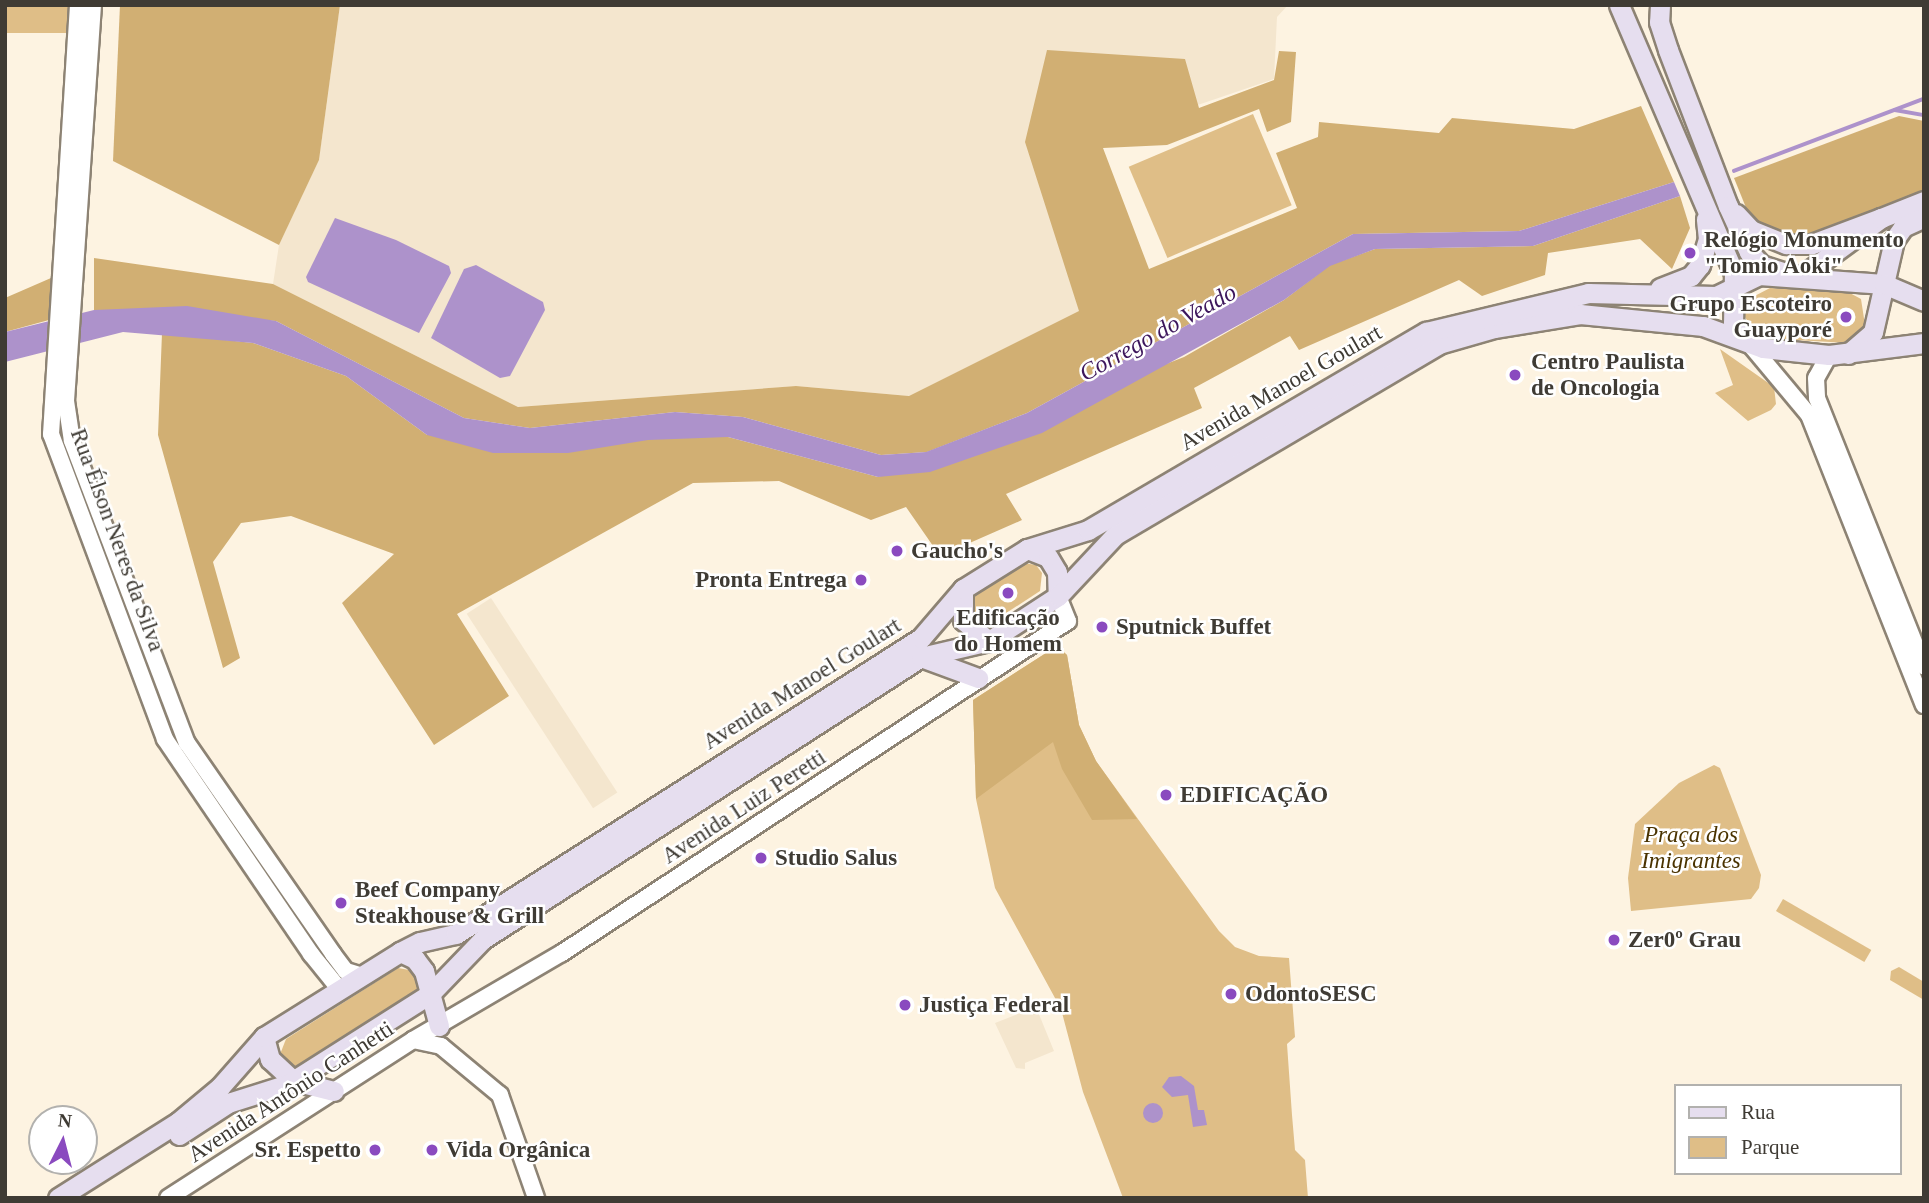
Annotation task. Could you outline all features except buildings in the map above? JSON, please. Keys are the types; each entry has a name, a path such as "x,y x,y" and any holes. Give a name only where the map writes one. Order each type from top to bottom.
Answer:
{"main road":[{"path":"1619,5 1734,273 1732,323 1744,338"},
{"path":"1660,5 1659,22 1668,50 1728,206 1749,252 1761,265 1794,275 1884,284 1924,301"},
{"path":"1728,206 1751,230 1786,244 1812,244 1924,201"},
{"path":"1647,291 1678,283 1700,265 1708,239 1705,207"},
{"path":"1838,355 1874,332 1894,240 1903,227 1924,216"},
{"path":"1794,275 1881,218"},
{"name":"Avenida Manoel Goulart","path":"58,1198 178,1122 220,1087 264,1037 400,952 420,942 456,934 921,638 963,589 1027,549 1088,530 1426,332 1537,302 1588,293 1647,291 1716,296 1759,275 1794,275"},
{"name":"Avenida Manoel Goulart","path":"81,1198 228,1103 294,1081 430,994 483,939 921,657 989,641 1058,596 1115,535 1408,358 1439,344 1494,328 1580,314 1675,322 1744,338 1763,348 1838,355"},
{"path":"1838,355 1924,343"},
{"path":"1027,549 1048,557 1057,572 1058,596"},
{"path":"963,589 963,620 989,641"},
{"path":"921,657 978,678"},
{"path":"400,952 420,965 439,1026"},
{"path":"264,1037 270,1059 294,1081 334,1091"}],"street":[{"name":"Rua Élson Neres da Silva","path":"78,5 58,289 61,387 72,441 187,743 346,971 362,976"},
{"name":"Rua Élson Neres da Silva","path":"93,5 75,289 61,387 51,433 165,739 261,882 340,990"},
{"path":"1744,338 1809,415 1924,705"},
{"path":"1838,355 1816,378 1817,398 1924,667"},
{"name":"Avenida Luiz Peretti","path":"439,1026 562,953 978,678 1069,621 1058,596"},
{"path":"261,882 276,872"},
{"path":"439,1026 453,1054"},
{"name":"Avenida Antônio Canhetti","path":"168,1198 439,1026"},
{"path":"413,1041 429,1041 453,1054 500,1095 536,1198"}],"shaded area":[{"path":"120,5 340,5 319,160 279,245 113,161"},
{"path":"340,5 1288,5 1277,17 1274,79 1083,144 1129,287 909,396 796,386 518,407 273,284 279,245 319,160"},
{"path":"1047,50 1185,59 1199,108 1274,80 1279,51 1296,52 1291,122 1267,132 1259,109 1167,145 1103,148 1149,269 1297,208 1276,153 1318,137 1319,122 1439,133 1452,118 1574,129 1641,106 1674,182 1519,231 1353,234 1027,413 927,452 881,455 743,417 675,412 530,428 464,418 276,321 94,310 94,258 273,284 518,407 796,386 909,396 1079,311 1025,142"},
{"path":"1899,116 1924,121 1924,195 1812,239 1786,237 1751,220 1734,178"},
{"path":"1674,182 1680,196 1533,246 1375,249 1330,266 1284,300 1042,433 930,472 878,477 728,437 648,440 568,453 493,453 427,435 346,376 253,343 123,332 5,362 5,332 94,310 187,306 276,321 464,418 530,428 675,412 743,417 881,455 926,452 1027,413 1353,234 1519,231"},
{"path":"1680,196 1690,228 1672,269 1640,239 1548,253 1545,275 1482,296 1459,280 1299,350 1290,336 1194,388 1202,408 1006,494 1022,520 940,556 906,507 871,520 779,481 693,483 457,614 509,696 434,745 342,603 394,554 291,516 241,523 213,562 240,658 223,668 158,435 162,333 253,343 346,376 427,435 728,437 878,477 1184,357 1284,300 1330,265 1375,249 1533,246"},
{"path":"335,218 396,240 449,266 451,273 419,333 308,282 306,277"},
{"path":"476,265 543,302 545,310 510,376 500,378 431,338 464,269"},
{"path":"51,278 49,320 5,332 5,298"},
{"path":"491,598 617,793 593,808 467,614"},
{"path":"1057,646 1067,655 1079,725 1096,761 1137,819 1092,820 1062,769 1053,742 976,799 973,700"},
{"path":"1036,1007 1054,1051 1025,1063 1025,1069 1016,1068 995,1023"},
{"path":"1181,1076 1194,1086 1198,1110 1204,1110 1207,1125 1193,1127 1188,1095 1172,1097 1162,1087 1169,1077"},
{"path":"1153,1103 1160,1106 1163,1113 1160,1120 1153,1123 1146,1120 1143,1113 1146,1106"}],"green space":[{"path":"5,5 78,5 78,33 5,33"},
{"path":"1253,114 1292,205 1167,258 1129,167"},
{"path":"1770,288 1848,292 1861,299 1865,325 1848,343 1759,338 1744,316 1747,300"},
{"path":"1720,349 1774,387 1776,404 1771,410 1748,421 1715,393 1733,385"},
{"path":"1023,563 1036,565 1042,573 1040,591 994,621 977,620 972,614 975,595"},
{"path":"1057,646 1067,655 1079,725 1096,761 1219,931 1235,947 1259,956 1289,958 1295,1037 1287,1044 1292,1115 1295,1150 1305,1160 1308,1198 1123,1198 1083,1092 1061,1009 995,888 976,799 973,700"},
{"name":"Praça dos Imigrantes","path":"1714,765 1720,768 1761,875 1759,888 1751,899 1631,911 1628,878 1635,824 1679,783"},
{"path":"1783,899 1871,950 1864,962 1776,911"},
{"path":"1899,967 1924,982 1924,1000 1890,980 1891,971"},
{"path":"398,968 415,971 420,990 296,1068 279,1057 286,1039"}],"waterway":[{"path":"1734,171 1924,99"},
{"path":"1895,110 1924,115"}],"place":[{"name":"Relógio Monumento \"Tomio Aoki\"","path":"1690,253"},
{"name":"Grupo Escoteiro Guayporé","path":"1846,317"},
{"name":"Centro Paulista de Oncologia","path":"1515,375"},
{"name":"Gaucho's","path":"897,551"},
{"name":"Pronta Entrega","path":"861,580"},
{"name":"Edificação do Homem","path":"1008,593"},
{"name":"Sputnick Buffet","path":"1102,627"},
{"name":"EDIFICAÇÃO","path":"1166,795"},
{"name":"Studio Salus","path":"761,858"},
{"name":"Beef Company Steakhouse & Grill","path":"341,903"},
{"name":"Zer0º Grau","path":"1614,940"},
{"name":"OdontoSESC","path":"1231,994"},
{"name":"Justiça Federal","path":"905,1005"},
{"name":"Sr. Espetto","path":"375,1150"},
{"name":"Vida Orgânica","path":"432,1150"}],"water label":[{"name":"Corrego do Veado","path":"1158,333"}]}
